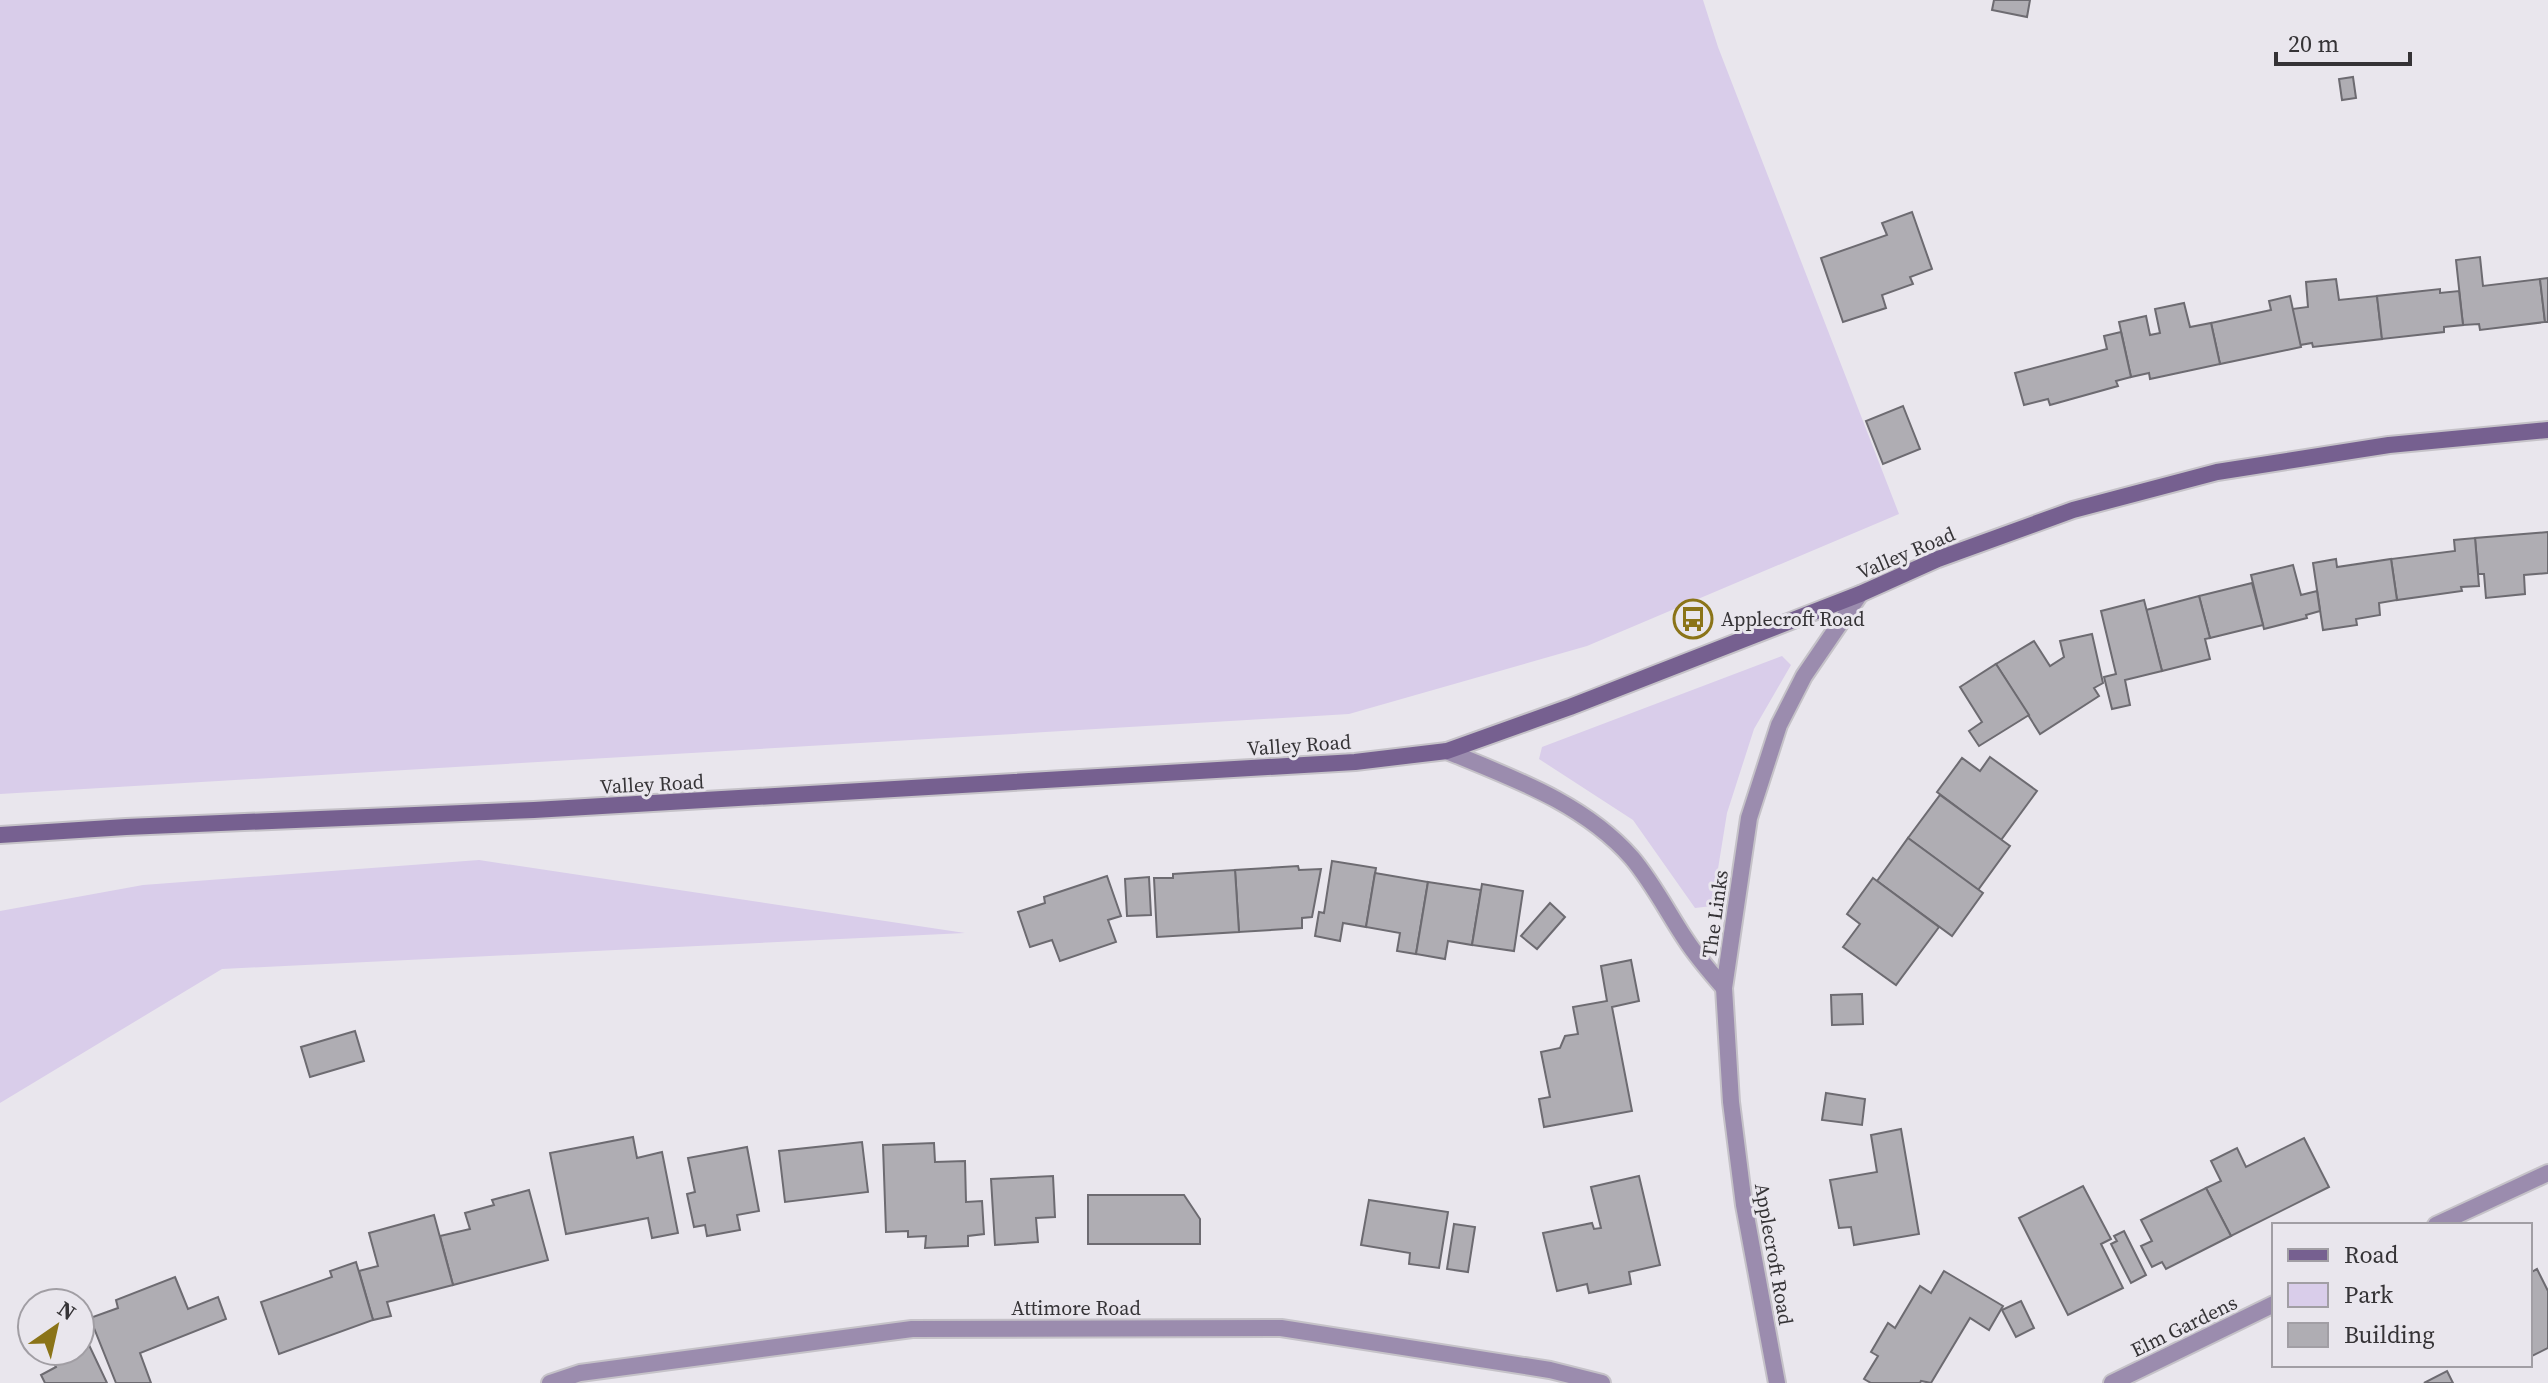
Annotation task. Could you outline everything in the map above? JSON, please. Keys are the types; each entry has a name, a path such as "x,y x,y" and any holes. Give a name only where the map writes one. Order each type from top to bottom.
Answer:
{"main road":[{"name":"Valley Road","path":"0,835 775,797 1355,762 1447,751 1570,707 1860,594 1938,559 2073,510 2217,472 2389,445 2548,430"}],"street":[{"name":"The Links","path":"1724,988 1749,818 1779,725 1804,676 1860,594"},
{"name":"The Links","path":"1447,751 1559,800 1597,826 1631,857 1687,941 1724,988"},
{"name":"Applecroft Road","path":"1724,988 1731,1102 1744,1205 1777,1383"},
{"path":"2440,1223 2548,1173"},
{"name":"Elm Gardens","path":"2112,1383 2272,1305"},
{"name":"Attimore Road","path":"550,1383 580,1373 912,1329 1281,1328 1550,1370 1602,1383"}],"green space":[{"path":"0,0 1703,0 1718,47 1899,514 1587,646 1349,714 0,794"},
{"path":"1782,656 1791,665 1754,729 1727,813 1712,906 1695,908 1633,820 1539,759 1542,747"},
{"path":"479,860 965,933 222,969 0,1103 0,911 143,885"}],"building":[{"path":"1994,0 2030,0 2027,17 1992,10"},
{"path":"2353,77 2356,98 2342,100 2339,79"},
{"path":"1912,212 1932,269 1910,277 1913,284 1882,295 1886,308 1843,322 1821,258 1887,235 1882,223"},
{"path":"2480,257 2483,286 2540,279 2545,322 2480,330 2479,324 2463,325 2456,260"},
{"path":"2548,278 2548,322 2545,322 2540,279"},
{"path":"2336,279 2339,300 2377,296 2382,339 2313,347 2312,343 2300,345 2292,309 2308,307 2306,282"},
{"path":"2440,289 2440,293 2459,291 2463,325 2444,327 2444,332 2382,339 2377,296"},
{"path":"2290,296 2301,347 2220,364 2211,323 2271,310 2269,301"},
{"path":"2184,303 2190,327 2211,323 2220,364 2150,379 2149,373 2131,377 2119,322 2146,316 2150,335 2160,333 2155,309"},
{"path":"2121,332 2131,377 2116,381 2118,386 2050,405 2048,399 2024,405 2015,373 2107,349 2104,336"},
{"path":"1903,406 1920,449 1883,464 1866,421"},
{"path":"2548,532 2548,573 2524,575 2525,594 2486,598 2484,574 2478,574 2475,538"},
{"path":"2475,538 2479,586 2397,600 2391,559 2455,551 2454,540"},
{"path":"2336,559 2337,567 2391,559 2397,600 2379,603 2380,615 2356,619 2357,625 2323,630 2313,563"},
{"path":"2293,565 2301,595 2317,591 2320,611 2306,615 2307,618 2264,629 2251,575"},
{"path":"2252,583 2263,625 2210,638 2199,596"},
{"path":"2199,596 2210,638 2205,639 2210,659 2162,671 2146,610"},
{"path":"2144,600 2162,671 2125,680 2130,705 2112,709 2104,677 2116,674 2101,611"},
{"path":"2092,634 2103,683 2094,688 2099,696 2040,734 1996,664 2034,641 2050,666 2064,657 2060,641"},
{"path":"1996,664 2029,715 1979,746 1969,731 1982,722 1960,687"},
{"path":"1990,757 2037,791 2001,840 1937,792 1962,758 1980,771"},
{"path":"1940,795 2010,846 1978,890 1908,838"},
{"path":"1908,838 1983,893 1952,936 1877,881"},
{"path":"1332,861 1376,868 1366,927 1343,923 1340,941 1315,936 1319,912 1324,913"},
{"path":"1298,866 1299,870 1321,869 1312,917 1302,918 1302,928 1239,932 1235,870"},
{"path":"1235,870 1239,932 1157,937 1154,878"},
{"path":"1375,873 1428,882 1416,954 1397,951 1400,933 1366,927"},
{"path":"1107,876 1121,916 1108,920 1116,942 1060,961 1052,940 1030,947 1018,912 1045,903 1044,897"},
{"path":"1149,877 1151,915 1127,916 1125,879"},
{"path":"1873,878 1939,927 1896,985 1843,947 1860,924 1847,914"},
{"path":"1428,882 1481,890 1472,945 1448,941 1445,959 1416,954"},
{"path":"1482,884 1523,891 1514,951 1472,945"},
{"path":"1550,903 1565,917 1537,949 1521,936"},
{"path":"1631,960 1639,1001 1612,1007 1632,1111 1544,1127 1539,1099 1550,1097 1541,1052 1560,1048 1565,1036 1578,1034 1573,1007 1607,1001 1601,966"},
{"path":"1862,994 1863,1024 1832,1025 1831,995"},
{"path":"355,1031 364,1061 310,1077 301,1047"},
{"path":"1826,1093 1865,1099 1862,1125 1822,1120"},
{"path":"1901,1129 1919,1234 1854,1245 1851,1227 1839,1228 1830,1180 1877,1172 1871,1135"},
{"path":"633,1137 637,1158 662,1152 678,1233 652,1238 648,1218 566,1234 550,1153"},
{"path":"2304,1138 2329,1187 2231,1236 2206,1188 2221,1181 2211,1161 2237,1148 2246,1167"},
{"path":"862,1142 868,1192 785,1202 779,1151"},
{"path":"934,1143 935,1162 965,1161 966,1202 982,1201 984,1234 968,1236 968,1246 925,1248 926,1236 908,1237 908,1231 886,1232 883,1145"},
{"path":"747,1147 759,1211 737,1215 740,1230 707,1236 705,1225 694,1227 687,1194 695,1192 688,1158"},
{"path":"1053,1176 1055,1217 1036,1218 1038,1242 995,1245 991,1179"},
{"path":"1639,1176 1660,1265 1629,1272 1631,1284 1589,1293 1587,1284 1557,1291 1543,1233 1592,1223 1594,1229 1601,1228 1591,1187"},
{"path":"2083,1186 2111,1239 2101,1244 2123,1288 2068,1315 2019,1218"},
{"path":"2206,1188 2231,1236 2166,1269 2162,1262 2152,1267 2141,1246 2152,1241 2141,1220"},
{"path":"529,1190 548,1260 453,1285 440,1236 470,1229 465,1213 494,1205 492,1200"},
{"path":"1088,1195 1184,1195 1200,1219 1200,1244 1088,1244"},
{"path":"1369,1200 1448,1212 1439,1268 1409,1264 1410,1253 1361,1245"},
{"path":"434,1215 453,1285 387,1302 391,1316 373,1320 359,1271 378,1266 369,1233"},
{"path":"1454,1224 1475,1227 1468,1272 1447,1269"},
{"path":"2124,1231 2146,1275 2131,1283 2111,1244 2117,1241 2114,1236"},
{"path":"356,1262 373,1320 279,1354 261,1302 332,1277 330,1271"},
{"path":"2537,1269 2548,1291 2548,1348 2532,1356 2532,1272"},
{"path":"1944,1271 2003,1306 1989,1330 1970,1318 1931,1383 1871,1383 1864,1379 1878,1356 1871,1352 1888,1323 1895,1328 1920,1286 1931,1293"},
{"path":"175,1277 188,1309 218,1297 226,1319 140,1353 151,1383 116,1383 96,1333 96,1316 118,1308 116,1300"},
{"path":"2021,1301 2034,1328 2016,1337 2002,1310"},
{"path":"96,1360 107,1383 45,1383 41,1375 56,1367 96,1367"},
{"path":"2447,1371 2453,1383 2424,1383"}],"place":[{"name":"Applecroft Road","path":"1693,619"}]}
